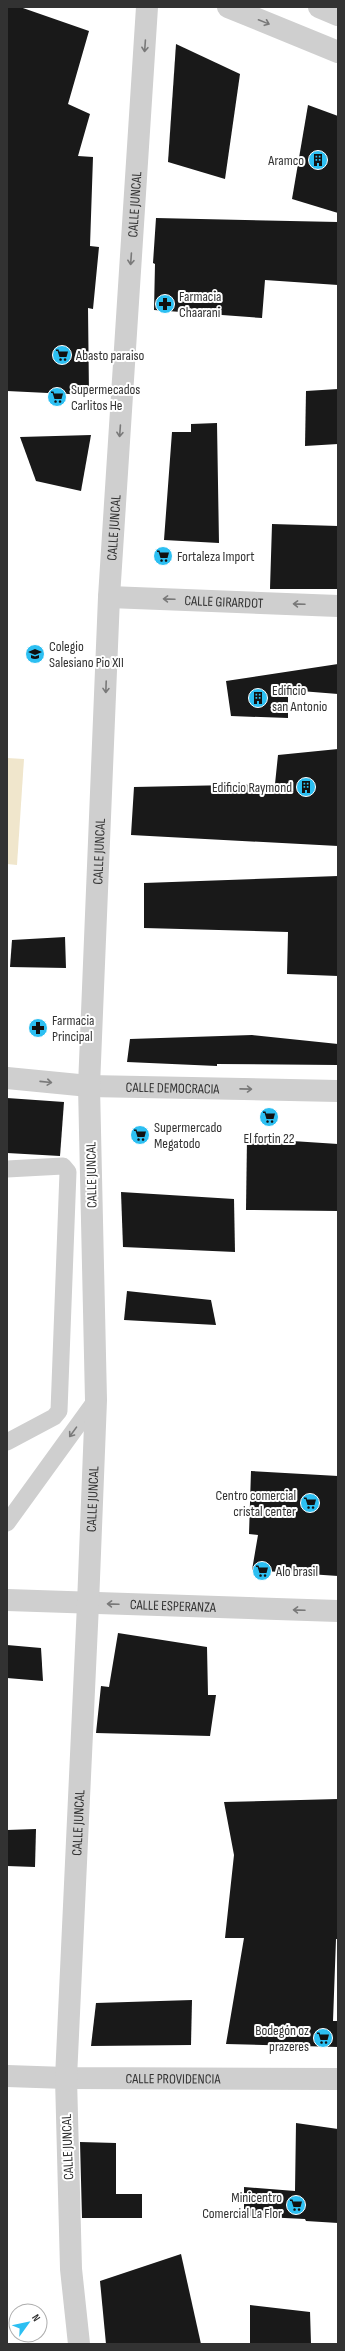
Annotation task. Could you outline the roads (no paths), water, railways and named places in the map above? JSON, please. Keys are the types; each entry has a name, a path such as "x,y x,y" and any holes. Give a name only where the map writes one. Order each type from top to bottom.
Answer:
{"street":[{"name":"CALLE JUNCAL","path":"79,2344 71,2269 66,2078 96,1400 89,1086 109,596 147,7"},
{"path":"228,7 338,52"},
{"path":"319,7 338,15"},
{"name":"CALLE GIRARDOT","path":"109,596 338,606"},
{"name":"CALLE DEMOCRACIA","path":"7,1078 89,1086 338,1092"},
{"name":"CALLE ESPERANZA","path":"7,1600 88,1604 338,1611"},
{"name":"CALLE PROVIDENCIA","path":"7,2076 66,2078 338,2079"}],"lane":[{"path":"7,1169 63,1166 68,1172 59,1411 54,1417 7,1442"},
{"path":"7,1523 96,1400"}],"place":[{"name":"Aramco","path":"318,160"},
{"name":"Farmacia Chaarani","path":"165,304"},
{"name":"Abasto paraiso","path":"62,355"},
{"name":"Supermecados Carlitos He","path":"57,397"},
{"name":"Fortaleza Import","path":"163,556"},
{"name":"Colegio Salesiano Pio XII","path":"35,654"},
{"name":"Edificio san Antonio","path":"258,698"},
{"name":"Edificio Raymond","path":"306,787"},
{"name":"Farmacia Principal","path":"38,1028"},
{"name":"El fortin 22","path":"269,1117"},
{"name":"Supermercado Megatodo","path":"140,1135"},
{"name":"Centro comercial cristal center","path":"310,1503"},
{"name":"Alo brasil","path":"262,1571"},
{"name":"Bodegón oz prazeres","path":"323,2038"},
{"name":"Minicentro Comercial La Flor","path":"296,2205"}]}
